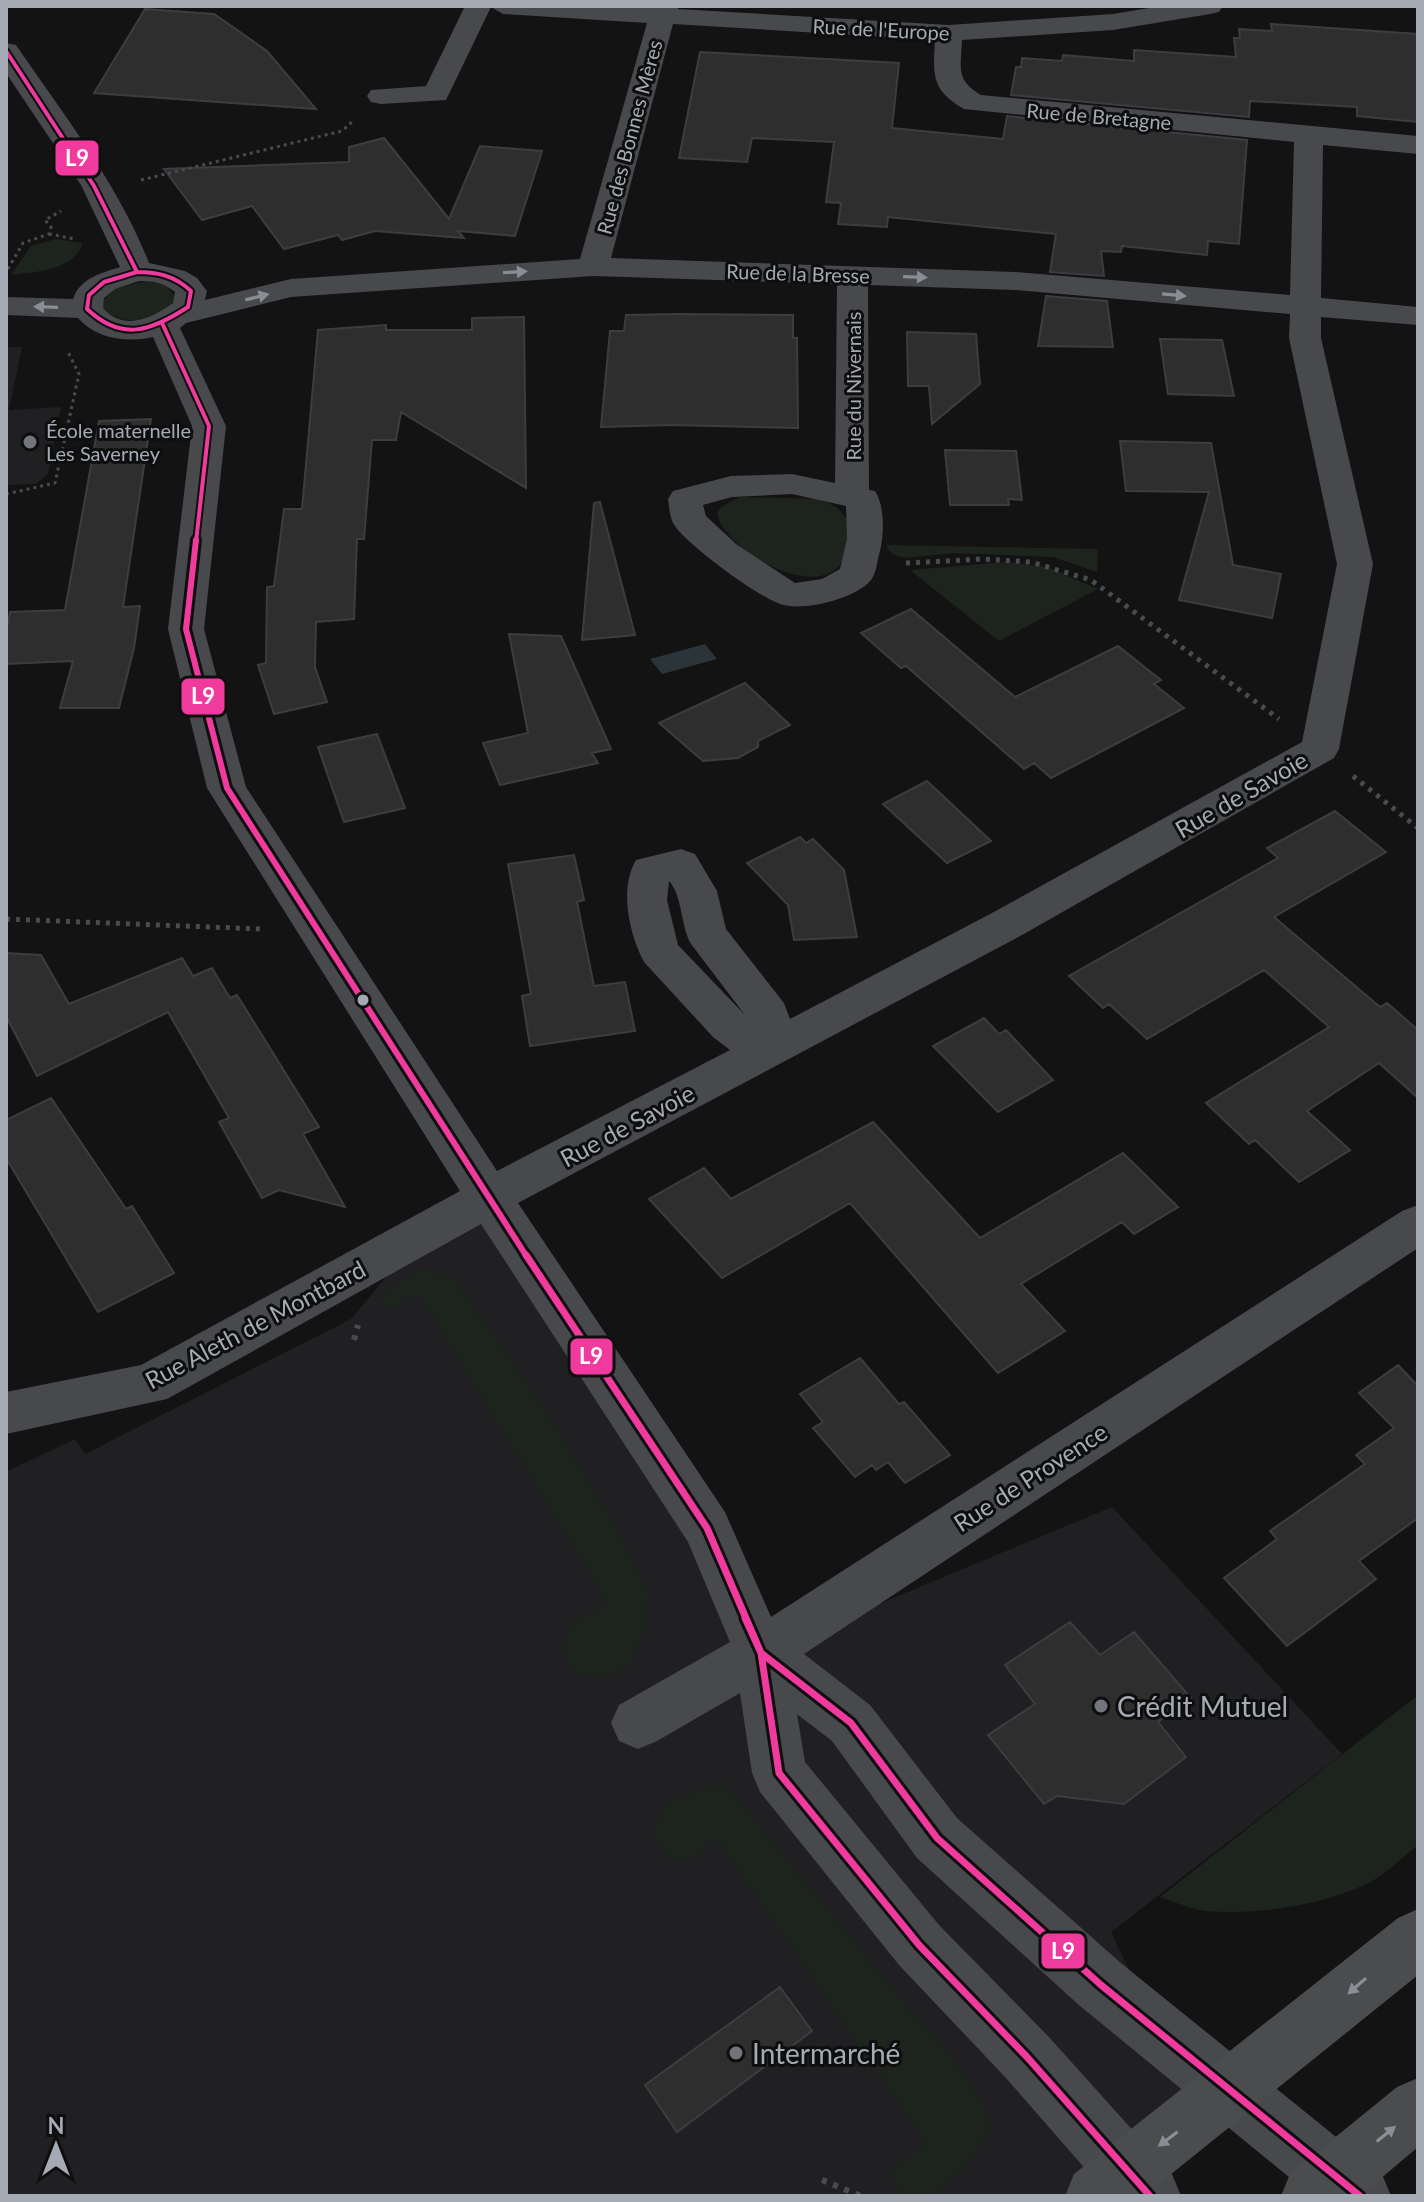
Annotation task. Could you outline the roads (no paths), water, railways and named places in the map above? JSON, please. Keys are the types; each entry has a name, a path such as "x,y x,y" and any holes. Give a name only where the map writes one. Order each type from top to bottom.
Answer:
{"main road":[{"path":"1124,2188 1230,2092 1418,1938"},
{"path":"1336,2189 1418,2108"}],"street":[{"path":"381,96 436,94 478,6"},
{"name":"Rue de l'Europe","path":"503,6 663,11 949,33 1113,22 1210,6"},
{"name":"Rue des Bonnes Mères","path":"593,267 663,11"},
{"name":"Rue de Bretagne","path":"949,33 948,83 954,93 974,103 1418,145"},
{"path":"6,51 39,105 101,190 130,248 137,272"},
{"path":"1303,306 1309,136"},
{"name":"Rue de la Bresse","path":"85,309 96,322 106,327 134,330 291,288 593,267 1015,281 1418,316"},
{"path":"6,306 85,309 93,290 120,276 137,272 166,274 185,283 192,299 172,320 209,426 186,629 227,788 579,1338 707,1528 761,1653 779,1773 919,1945 1027,2057 1124,2188"},
{"name":"Rue du Nivernais","path":"852,497 853,274"},
{"name":"Rue de Savoie","path":"489,1197 1020,917 1320,749 1355,564 1305,338 1303,306"},
{"name":"Rue du Nivernais","path":"792,484 852,497 863,499 865,539 856,575 831,590 789,595 724,552 689,520 685,499 731,487 792,484"},
{"name":"Rue Aleth de Montbard","path":"6,1413 150,1384 489,1197"},
{"name":"Rue de Provence","path":"638,1723 761,1653 1418,1224"},
{"path":"761,1653 851,1723 937,1838 1101,1985 1230,2092 1336,2189"}],"place":[{"name":"École maternelle Les Saverney","path":"30,442"},
{"name":"Crédit Mutuel","path":"1101,1706"},
{"name":"Intermarché","path":"736,2053"}]}
